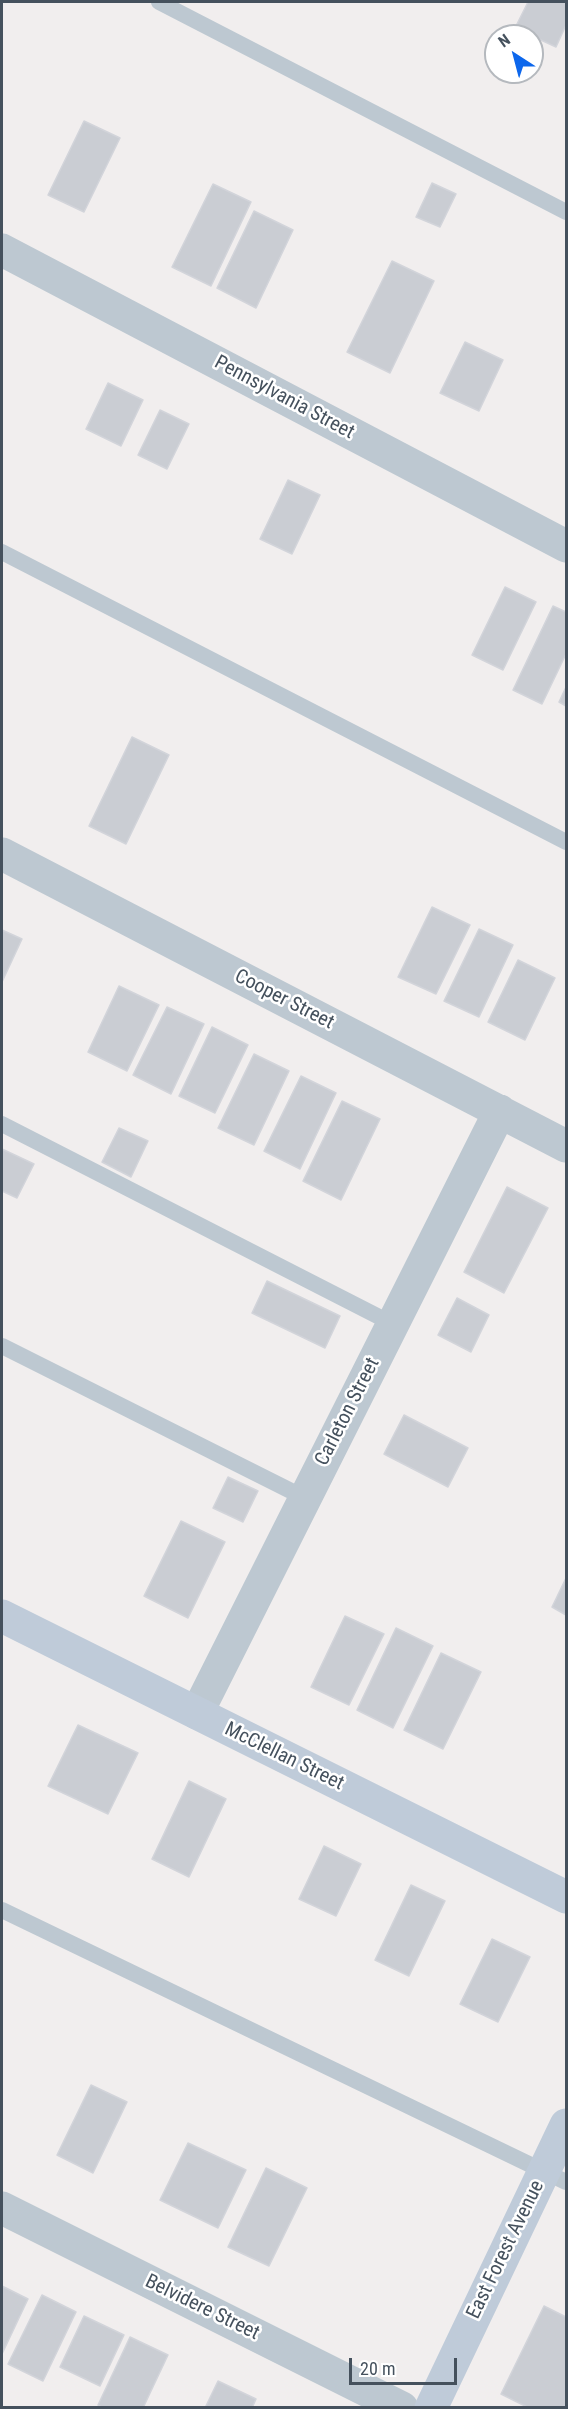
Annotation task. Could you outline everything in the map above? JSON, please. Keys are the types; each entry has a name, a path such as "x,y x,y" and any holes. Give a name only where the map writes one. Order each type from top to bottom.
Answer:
{"street":[{"name":"Pennsylvania Street","path":"2,250 567,546"},
{"name":"Cooper Street","path":"2,854 567,1146"},
{"name":"Carleton Street","path":"197,1713 500,1111"},
{"name":"McClellan Street","path":"2,1616 567,1897"},
{"name":"East Forest Avenue","path":"431,2408 556,2176 567,2125"},
{"name":"Belvidere Street","path":"2,2208 402,2408"}],"lane":[{"path":"159,2 567,212"},
{"path":"2,552 567,842"},
{"path":"2,1124 393,1324"},
{"path":"2,1346 305,1498"},
{"path":"2,1910 556,2176"}],"building":[{"path":"528,2 566,2 566,25 556,47 544,41 544,24 517,24"},
{"path":"84,121 120,138 84,212 48,195"},
{"path":"432,183 456,194 440,227 416,217"},
{"path":"213,184 251,202 211,286 172,267"},
{"path":"254,211 293,230 256,308 217,288"},
{"path":"392,261 434,281 390,373 347,352"},
{"path":"465,342 503,360 479,411 440,393"},
{"path":"108,383 143,400 121,446 86,429"},
{"path":"160,410 189,424 167,469 138,455"},
{"path":"288,480 320,495 292,554 260,539"},
{"path":"505,587 536,602 503,670 472,655"},
{"path":"553,606 566,612 566,654 542,704 513,690"},
{"path":"566,687 566,706 559,702"},
{"path":"132,737 169,755 126,844 89,826"},
{"path":"432,907 470,925 436,994 398,977"},
{"path":"479,929 513,945 479,1017 444,1001"},
{"path":"2,930 22,939 2,982"},
{"path":"518,960 555,978 525,1040 488,1022"},
{"path":"119,986 159,1005 127,1071 88,1052"},
{"path":"167,1007 204,1024 171,1094 133,1075"},
{"path":"212,1027 248,1045 215,1113 179,1096"},
{"path":"254,1054 289,1071 254,1145 218,1128"},
{"path":"301,1076 336,1093 300,1169 264,1151"},
{"path":"342,1101 380,1119 341,1200 303,1181"},
{"path":"119,1128 148,1141 131,1177 102,1162"},
{"path":"2,1149 34,1164 17,1198 2,1191"},
{"path":"507,1187 548,1208 504,1293 464,1272"},
{"path":"267,1281 340,1316 325,1348 252,1313"},
{"path":"457,1298 489,1315 471,1352 438,1335"},
{"path":"404,1415 468,1448 448,1487 384,1454"},
{"path":"228,1477 258,1491 243,1522 213,1508"},
{"path":"181,1521 225,1542 188,1618 144,1596"},
{"path":"566,1578 566,1615 552,1607"},
{"path":"345,1616 384,1634 349,1705 311,1687"},
{"path":"396,1628 433,1646 393,1728 357,1710"},
{"path":"441,1653 481,1672 443,1749 404,1730"},
{"path":"78,1725 138,1753 108,1814 48,1786"},
{"path":"189,1781 226,1799 189,1877 152,1859"},
{"path":"324,1846 361,1864 336,1916 299,1899"},
{"path":"411,1885 445,1901 409,1976 375,1960"},
{"path":"492,1939 530,1957 498,2022 460,2004"},
{"path":"91,2085 127,2102 93,2173 57,2155"},
{"path":"188,2143 246,2170 218,2228 160,2200"},
{"path":"266,2168 307,2188 269,2266 228,2247"},
{"path":"2,2286 28,2299 2,2354"},
{"path":"42,2295 76,2312 43,2381 8,2364"},
{"path":"544,2306 566,2317 566,2408 529,2408 501,2394"},
{"path":"84,2316 124,2335 100,2386 60,2367"},
{"path":"130,2337 168,2355 143,2408 103,2408 98,2405"},
{"path":"218,2381 256,2399 252,2408 205,2408"}]}
